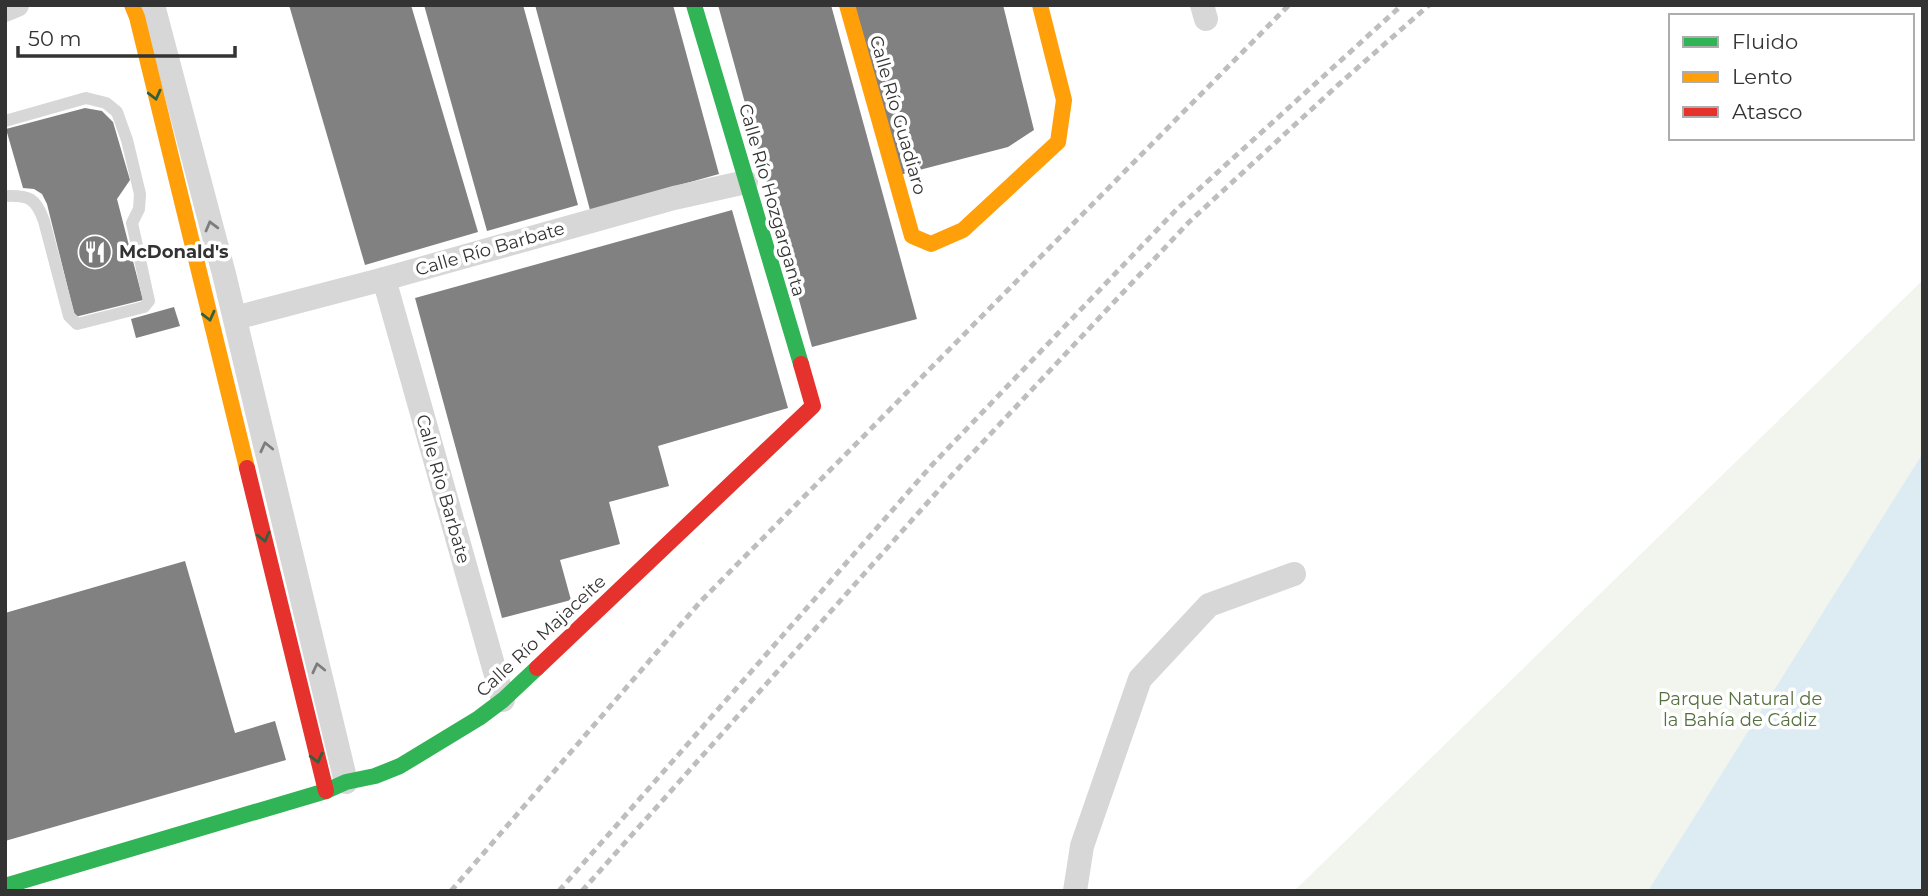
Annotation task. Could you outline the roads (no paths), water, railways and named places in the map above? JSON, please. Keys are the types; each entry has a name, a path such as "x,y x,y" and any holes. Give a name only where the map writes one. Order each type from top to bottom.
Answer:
{"street":[{"path":"5,10 17,5"},
{"path":"132,5 336,787"},
{"path":"153,5 235,318 336,787"},
{"name":"Calle Río Hozgarganta","path":"694,5 813,406"},
{"name":"Calle Río Guadiaro","path":"847,5 912,236 931,244 963,230 1058,142 1064,100 1040,5"},
{"name":"Calle Río Barbate","path":"235,318 674,198 746,181"},
{"name":"Calle Rio Barbate","path":"383,279 503,700"},
{"name":"Calle Río Majaceite","path":"5,886 375,776 400,766 479,719 503,700 813,406"},
{"path":"1075,891 1082,846 1140,679 1209,605 1294,574"}],"lane":[{"path":"5,121 86,98 106,103 117,112 140,194 139,209 132,223 149,301 144,307 76,324 69,316 39,208 33,199 19,195 5,196"}],"railway":[{"path":"451,891 701,601 1289,5"},
{"path":"559,891 932,465 1177,209 1402,5"},
{"path":"582,891 953,474 1189,222 1429,5"}],"place":[{"name":"McDonald's","path":"95,252"}],"park label":[{"name":"Parque Natural de la Bahía de Cádiz","path":"1740,709"}]}
